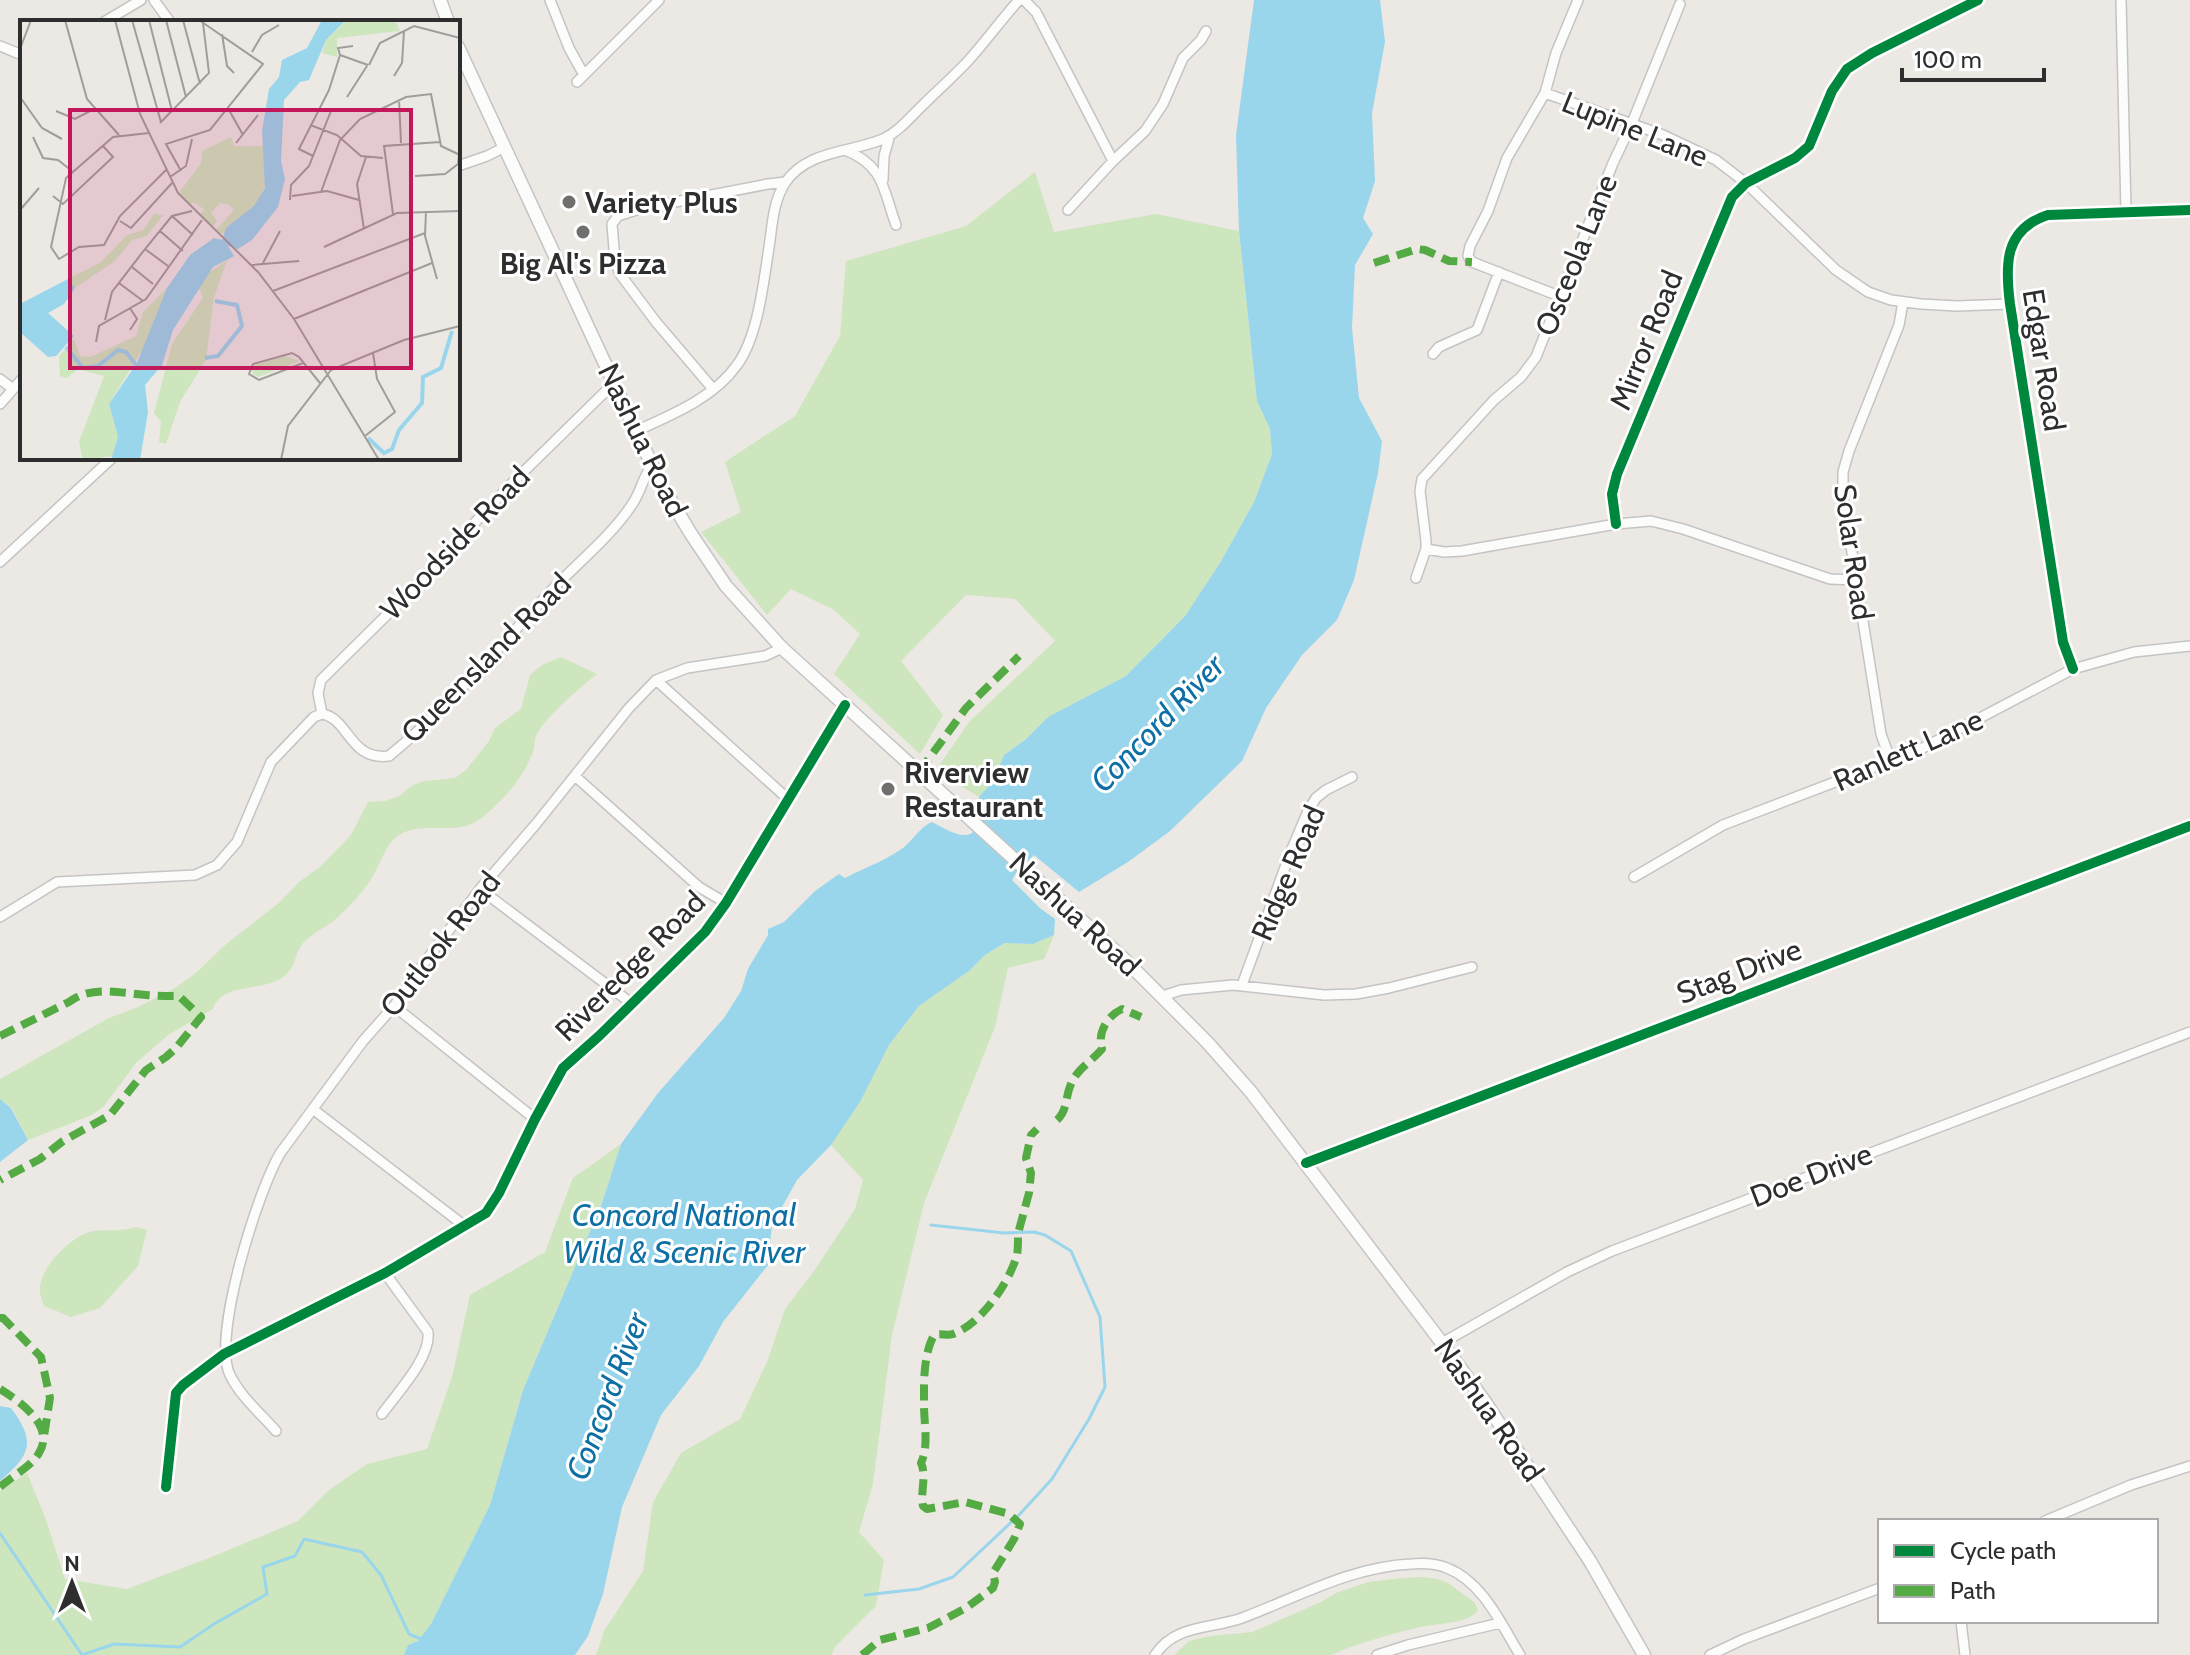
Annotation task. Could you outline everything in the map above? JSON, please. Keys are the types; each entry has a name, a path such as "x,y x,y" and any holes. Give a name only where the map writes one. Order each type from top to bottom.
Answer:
{"main road":[{"path":"440,0 447,20"},
{"name":"Nashua Road","path":"460,51 652,465 681,519 714,570 782,648 1163,996 1251,1092 1442,1343 1556,1506 1644,1655"}],"street":[{"path":"107,20 141,0"},
{"path":"154,0 169,20"},
{"path":"550,0 580,78 657,1"},
{"path":"636,431 679,411 713,389 737,366 750,338 775,210 785,182 792,174 809,161 890,135 907,122 967,61 1022,0 1036,12 1113,161"},
{"path":"1559,296 1472,262 1468,256 1507,158 1545,93 1556,53 1578,0"},
{"path":"1746,183 1795,158 1809,146 1832,91 1847,69 1872,53 1978,0"},
{"path":"2121,0 2126,211"},
{"name":"Osceola Lane","path":"1426,549 1420,491 1422,479 1536,357 1680,4"},
{"path":"1068,210 1135,142 1155,117 1179,64 1206,31"},
{"path":"0,46 20,54"},
{"name":"Lupine Lane","path":"1545,93 1632,123 1716,160 1746,183 1846,278 1868,292 1903,302 1957,306 2010,304"},
{"path":"890,135 884,156 883,180 896,225"},
{"path":"460,165 505,147"},
{"path":"845,150 863,159 883,180"},
{"path":"713,389 618,271 611,228 613,221 618,216 639,209 785,182"},
{"name":"Mirror Road","path":"1616,524 1612,494 1617,474 1728,204 1746,183"},
{"name":"Edgar Road","path":"2073,669 2063,642 2010,304 2007,273 2010,250 2020,231 2028,224 2038,218 2060,213 2190,210"},
{"path":"1433,354 1439,347 1477,330 1499,272"},
{"name":"Solar Road","path":"1891,762 1881,734 1843,496 1843,472 1899,325 1903,302"},
{"path":"0,379 13,389"},
{"path":"0,404 20,381"},
{"name":"Woodside Road","path":"322,714 318,693 321,680 614,383"},
{"path":"0,562 110,460"},
{"name":"Queensland Road","path":"322,714 329,715 370,756 389,756 425,724 589,554 633,504 643,477 652,465"},
{"path":"1416,578 1426,549 1462,551 1640,521 1662,523 1830,579 1856,580"},
{"name":"Ranlett Lane","path":"1634,877 1731,821 1891,762 1946,737 2073,669 2134,652 2190,646"},
{"name":"Outlook Road","path":"224,1354 228,1310 271,1168 363,1041 394,1006 480,889 629,708 656,680 687,668 765,656 782,648"},
{"path":"656,680 788,799"},
{"name":"Riveredge Road","path":"166,1487 176,1393 183,1385 224,1354 385,1273 466,1227 493,1205 563,1068 705,932 726,903 845,705"},
{"path":"0,917 57,882 195,875 217,865 237,842 271,762 314,717 322,714"},
{"path":"575,776 699,887 726,903"},
{"name":"Ridge Road","path":"1242,985 1308,811 1326,790 1352,777"},
{"name":"Stag Drive","path":"1306,1163 2190,826"},
{"path":"480,889 631,1003"},
{"path":"1163,996 1181,990 1242,985 1308,993 1356,994 1472,967"},
{"path":"394,1006 535,1119"},
{"name":"Doe Drive","path":"1442,1343 1558,1276 1612,1251 2190,1032"},
{"path":"314,1110 466,1227"},
{"path":"382,1414 425,1354 429,1341 428,1332 385,1273"},
{"path":"224,1354 229,1374 276,1431"},
{"path":"2050,1519 2131,1485 2190,1466"},
{"path":"1155,1655 1171,1638 1187,1630 1241,1618 1359,1572 1403,1564 1438,1565 1456,1572 1481,1593 1520,1655"},
{"path":"1710,1655 1744,1639 1878,1589"},
{"path":"1377,1655 1500,1623"},
{"path":"1961,1623 1965,1655"}],"green space":[{"path":"1035,172 1054,232 1156,214 1239,231 1257,401 1270,429 1272,454 1254,502 1220,563 1185,616 1126,676 1048,717 1004,755 993,781 979,797 936,770 969,722 1055,641 1015,599 966,595 901,661 943,715 920,754 834,674 860,634 834,610 791,589 767,615 701,532 741,512 725,462 795,416 840,336 846,261 966,226"},
{"path":"561,657 597,674 548,718 536,736 533,752 522,774 489,811 474,823 462,827 416,829 399,835 387,848 362,892 337,918 303,943 292,967 282,978 227,993 218,999 213,1009 168,1035 136,1063 104,1106 92,1115 28,1140 12,1108 0,1099 0,1079 109,1018 175,988 197,972 320,867 351,835 368,802 386,801 413,785 455,778 466,770 489,741 495,728 521,709 530,675 542,665"},
{"path":"1054,935 1044,959 1008,968 995,1027 924,1203 892,1335 873,1484 859,1532 884,1560 876,1606 835,1647 831,1655 596,1655 604,1631 643,1571 653,1502 681,1453 740,1419 767,1362 785,1309 855,1209 863,1180 831,1145 860,1102 889,1045 919,1006 969,971 985,955 1006,943 1033,944"},
{"path":"621,1144 602,1203 523,1390 490,1505 431,1624 418,1641 408,1645 404,1655 0,1655 0,1491 27,1473 65,1579 127,1589 298,1521 329,1490 367,1464 427,1449 452,1377 470,1295 545,1252 573,1178"},
{"path":"136,1227 147,1230 138,1266 100,1308 71,1317 44,1306 40,1288 44,1274 54,1258 69,1244 93,1231"},
{"path":"1423,1577 1448,1583 1474,1602 1477,1612 1465,1619 1395,1633 1331,1655 1174,1655 1189,1641 1252,1632 1336,1593 1368,1582"}],"water":[{"name":"Concord National Wild & Scenic River","path":"1254,0 1380,0 1385,42 1372,113 1375,181 1363,218 1373,234 1355,265 1352,328 1359,398 1382,441 1354,580 1337,620 1302,655 1266,708 1242,761 1170,831 1079,892 1034,855 1012,880 1055,919 1054,935 1033,944 1005,943 985,955 969,971 919,1006 889,1045 860,1102 831,1145 797,1180 772,1225 768,1265 723,1322 699,1366 661,1415 622,1507 603,1594 588,1636 575,1655 404,1655 408,1645 418,1641 431,1624 490,1505 523,1390 602,1203 621,1144 658,1093 724,1018 741,991 768,929 784,922 815,891 839,874 845,878 890,856 932,822 957,834 972,833 984,815 979,797 993,781 1004,755 1048,717 1126,676 1185,616 1220,563 1254,502 1272,454 1270,429 1257,401 1239,231 1236,135"},
{"path":"0,1099 11,1108 28,1140 0,1162"},
{"path":"0,1406 11,1408 27,1440 24,1456 0,1481"}],"waterway":[{"path":"865,1595 919,1589 953,1577 1052,1479 1105,1387 1100,1317 1071,1251 1034,1232 1004,1233 931,1225"},
{"path":"0,1533 82,1655 114,1644 180,1647 267,1594 263,1567 295,1556 304,1539 362,1552 381,1575 409,1634 421,1639"}],"marked path":[{"path":"1374,263 1417,249 1449,261 1472,262"},
{"path":"919,772 966,708 1019,656"},
{"path":"0,1036 78,997 96,992 179,996 201,1017 176,1048 146,1070 110,1115 0,1180"},
{"path":"1057,1120 1063,1112 1074,1079 1102,1049 1102,1031 1108,1021 1122,1009 1141,1017"},
{"path":"1019,1230 1031,1173 1026,1158 1031,1135 1037,1129"},
{"path":"862,1655 880,1640 928,1628 966,1608 993,1588 993,1573 1020,1524 1009,1514 965,1502 927,1509 922,1501 921,1463 925,1442 925,1369 930,1343 934,1335 951,1335 974,1321 1001,1290 1017,1255 1018,1235"},
{"path":"0,1318 41,1357 50,1398 44,1436"},
{"path":"0,1389 33,1415 43,1433 39,1453 0,1487"}],"cycle path":[{"path":"1616,524 1612,494 1617,474 1732,197 1746,183 1795,158 1809,146 1832,91 1847,69 1872,53 1978,0"},
{"path":"2073,669 2063,642 2010,304 2008,262 2011,250 2023,229 2048,215 2190,210"},
{"path":"166,1487 176,1393 183,1385 224,1354 385,1273 486,1213 563,1068 705,932 726,903 845,705"},
{"path":"1306,1163 2190,826"}],"place":[{"name":"Variety Plus","path":"569,202"},
{"name":"Big Al's Pizza","path":"583,232"},
{"name":"Riverview Restaurant","path":"888,789"}],"water label":[{"name":"Concord River","path":"1157,723"},
{"name":"Concord River","path":"607,1396"}]}
